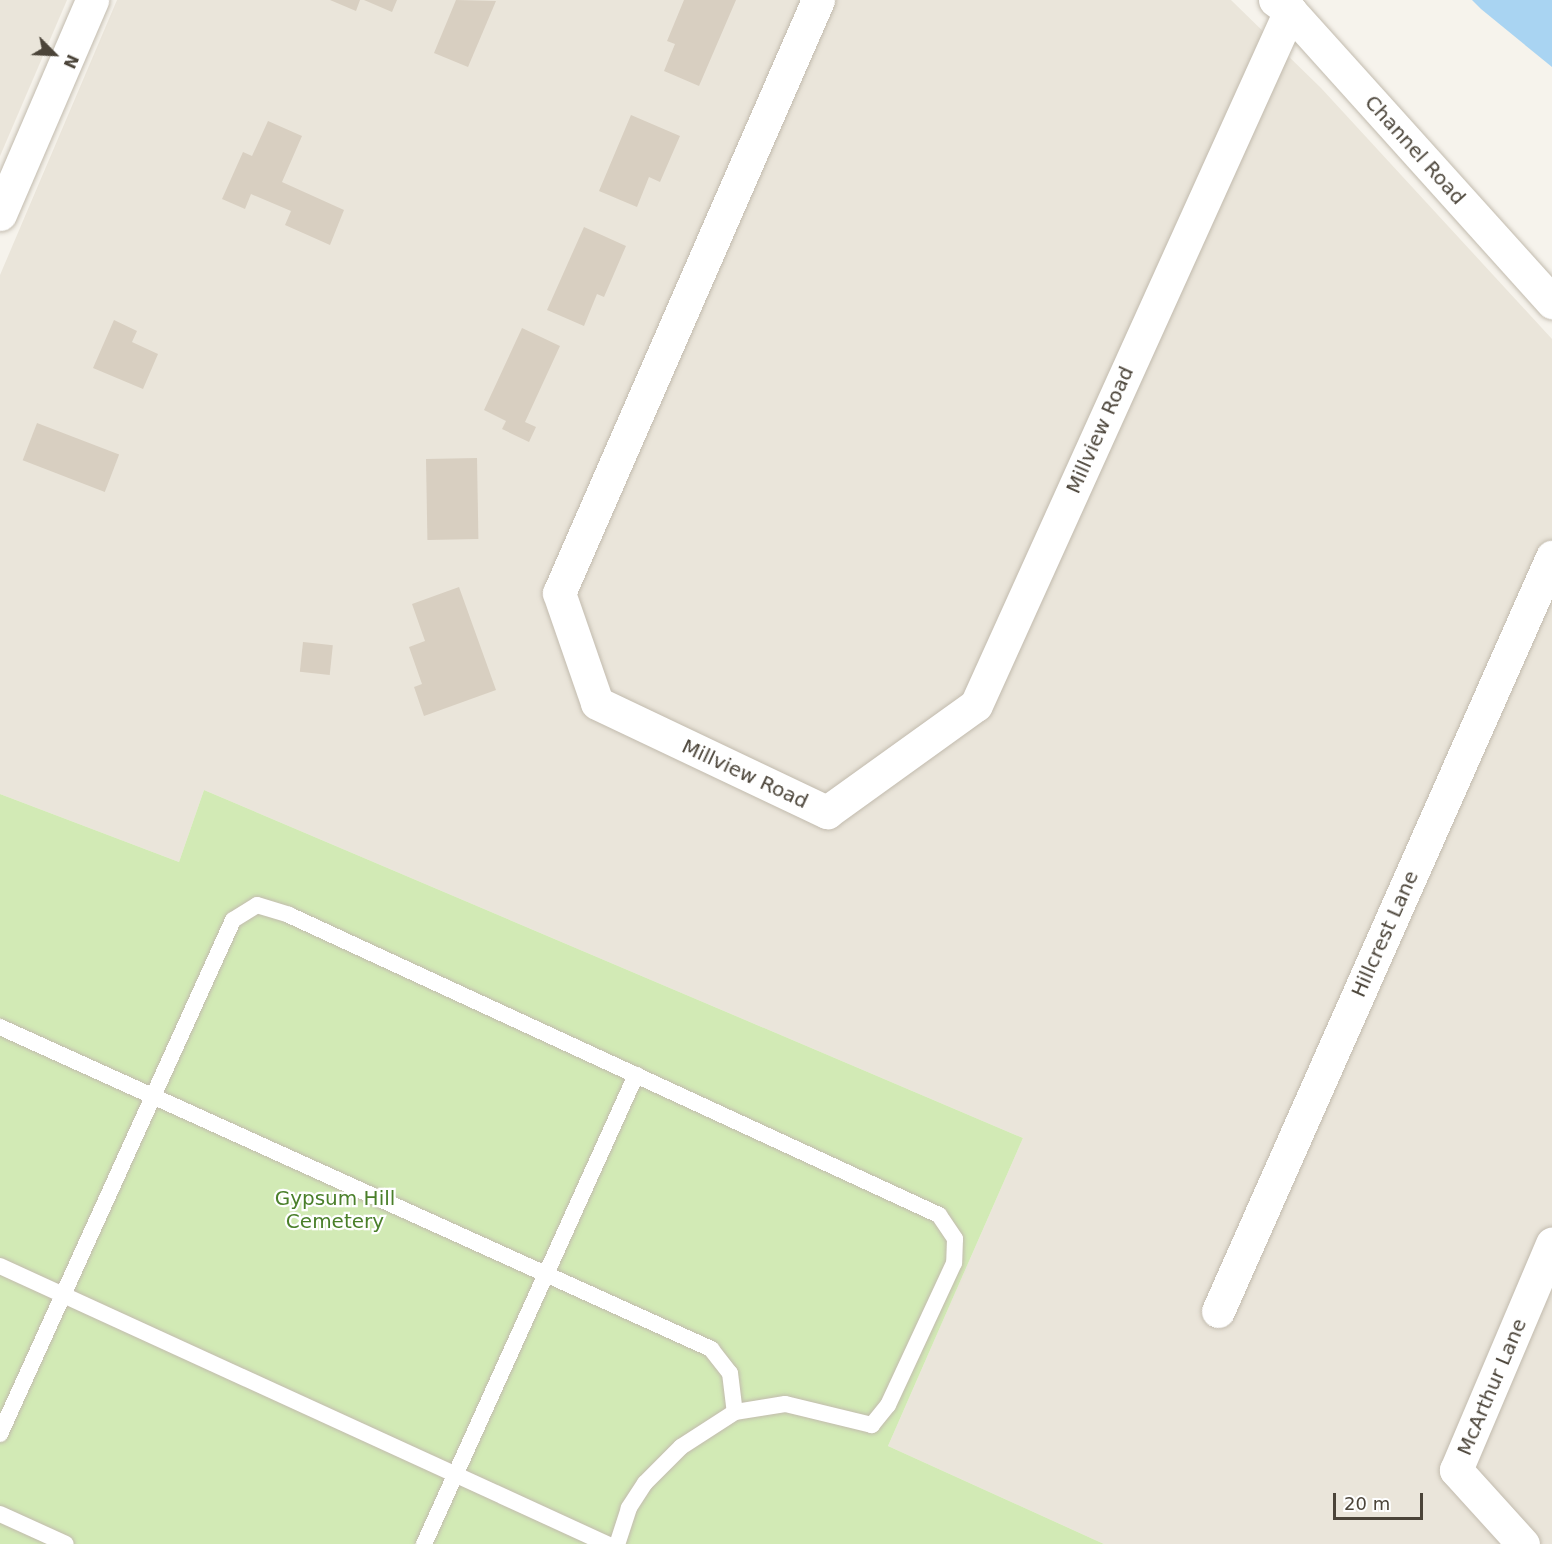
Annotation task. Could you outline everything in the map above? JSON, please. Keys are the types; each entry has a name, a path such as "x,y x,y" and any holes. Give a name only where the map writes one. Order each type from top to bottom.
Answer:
{"street":[{"path":"0,214 93,0"},
{"name":"Millview Road","path":"818,0 559,593 597,703 826,812 976,705 1282,6"},
{"name":"Channel Road","path":"1282,6 1552,302"},
{"name":"Hillcrest Lane","path":"1218,1311 1552,557"},
{"name":"McArthur Lane","path":"1523,1544 1456,1470 1552,1245"}],"lane":[{"path":"0,1434 233,920 257,905 289,915 909,1200 939,1215 955,1239 954,1263 888,1405 872,1425 784,1404 735,1412 681,1447 645,1483 629,1508 617,1544"},
{"path":"0,1027 711,1349 730,1373 735,1412"},
{"path":"424,1544 636,1075"},
{"path":"0,1266 607,1544"},
{"path":"0,1514 66,1544"}],"shaded area":[{"path":"0,0 67,0 0,156"},
{"path":"117,0 1231,0 1321,88 1552,339 1552,1544 1104,1544 888,1446 1023,1138 204,790 179,862 0,794 0,275"}],"green space":[{"name":"Gypsum Hill Cemetery","path":"204,790 1023,1138 888,1446 1104,1544 0,1544 0,794 179,862"}],"water":[{"path":"1472,0 1552,0 1552,67 1481,9"}],"building":[{"path":"330,0 360,0 356,11"},
{"path":"364,0 397,0 392,12"},
{"path":"456,0 496,1 468,67 434,53"},
{"path":"684,0 736,0 699,86 664,71 675,44 667,41"},
{"path":"631,115 680,136 660,182 649,177 637,207 599,191"},
{"path":"268,121 302,136 282,182 344,210 330,245 285,225 291,211 251,194 245,209 222,199 243,152 252,156"},
{"path":"584,227 626,246 604,297 597,294 584,326 547,310"},
{"path":"114,320 137,331 132,342 158,354 143,389 93,368"},
{"path":"522,328 560,346 525,422 536,427 529,442 502,429 506,421 484,410"},
{"path":"37,423 119,455 105,492 23,460"},
{"path":"477,458 478,539 427,540 426,459"},
{"path":"459,587 496,690 424,716 414,687 422,684 409,647 425,641 412,604"},
{"path":"303,642 333,645 330,675 300,672"}]}
